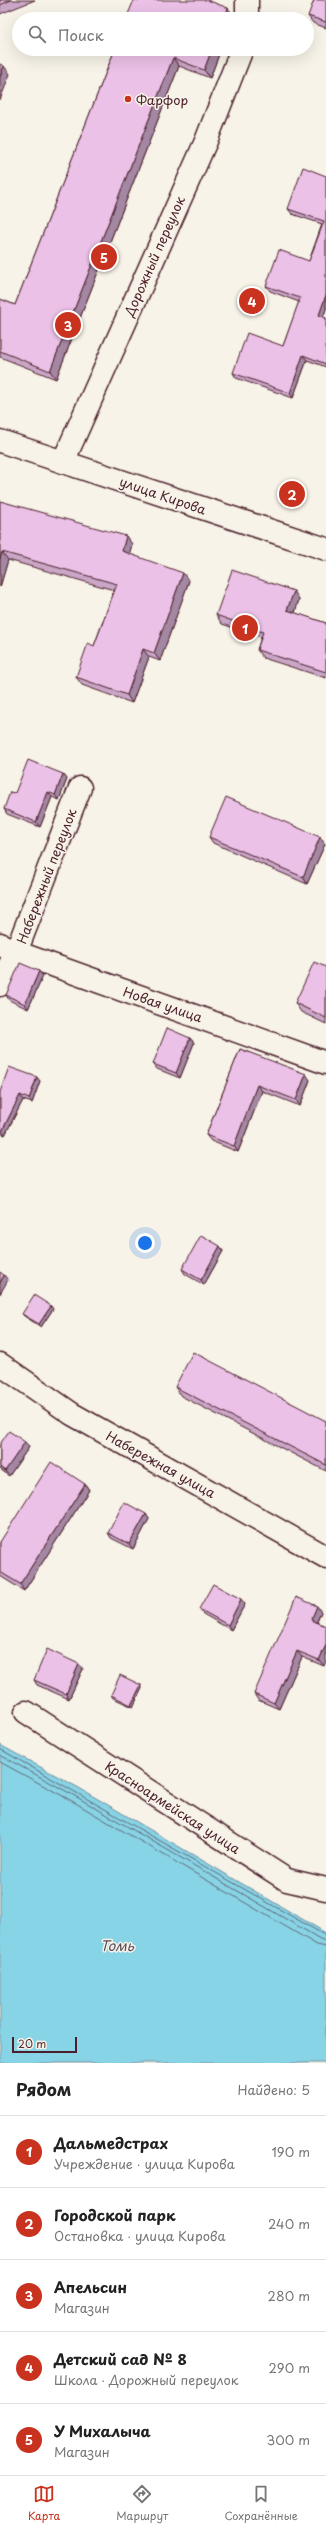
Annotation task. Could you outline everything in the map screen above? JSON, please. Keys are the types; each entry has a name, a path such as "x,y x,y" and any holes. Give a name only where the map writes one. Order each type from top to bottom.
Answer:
{"street":[{"path":"247,0 247,12"},
{"name":"Дорожный переулок","path":"63,462 206,141 239,56"},
{"name":"улица Кирова","path":"0,441 326,549"},
{"name":"Набережный переулок","path":"0,985 8,948 80,788"},
{"name":"Новая улица","path":"8,948 326,1063"},
{"name":"Набережная улица","path":"0,1364 72,1414 326,1557"},
{"name":"Красноармейская улица","path":"26,1712 287,1880 326,1889"}],"water":[{"name":"Томь","path":"0,1745 79,1788 326,1933 326,2063 0,2063"}],"building":[{"path":"0,0 11,0 0,5"},
{"path":"134,0 207,0 228,8 227,12 129,12"},
{"path":"314,0 326,0 326,22 314,18 314,12 310,12"},
{"path":"112,56 209,56 204,70 173,58 50,371 0,351 0,299 15,305"},
{"path":"0,64 4,66 0,77"},
{"path":"303,167 326,176 326,295 319,315 326,318 326,364 303,355 290,393 233,373 247,333 283,346 300,298 266,286 279,250 309,261 324,221 288,209"},
{"path":"0,501 126,536 122,551 183,573 154,653 143,649 127,695 76,677 88,643 94,646 117,584 2,552 0,559"},
{"path":"232,570 294,591 287,610 326,623 326,672 257,650 263,632 216,615"},
{"path":"28,760 63,774 55,795 48,792 36,822 4,809 10,792 15,793"},
{"path":"226,797 320,837 303,877 209,837"},
{"path":"314,962 326,967 326,1018 295,1003"},
{"path":"20,963 39,971 25,1004 6,995"},
{"path":"167,1028 190,1038 176,1073 153,1064"},
{"path":"240,1049 306,1074 296,1100 257,1085 234,1146 206,1135"},
{"path":"9,1067 37,1077 29,1099 20,1095 2,1131 0,1130 0,1092"},
{"path":"201,1235 220,1246 201,1280 182,1269"},
{"path":"0,1272 4,1275 0,1283"},
{"path":"34,1295 51,1306 39,1324 22,1314"},
{"path":"193,1352 326,1421 326,1465 175,1387"},
{"path":"9,1431 25,1442 5,1471 0,1467 0,1444"},
{"path":"51,1462 85,1484 20,1584 0,1572 0,1542"},
{"path":"124,1502 146,1514 129,1544 108,1533"},
{"path":"213,1584 241,1599 228,1625 199,1609"},
{"path":"296,1597 317,1606 311,1620 326,1626 326,1645 319,1660 297,1651 274,1703 254,1694"},
{"path":"47,1649 79,1664 66,1694 34,1680"},
{"path":"120,1675 141,1685 131,1705 111,1695"}],"place":[{"name":"Фарфор","path":"128,99"},
{"name":"У Михалыча","path":"104,257"},
{"name":"Детский сад № 8","path":"252,301"},
{"name":"Апельсин","path":"68,325"},
{"name":"Городской парк","path":"292,494"},
{"name":"Дальмедстрах","path":"245,628"}]}
